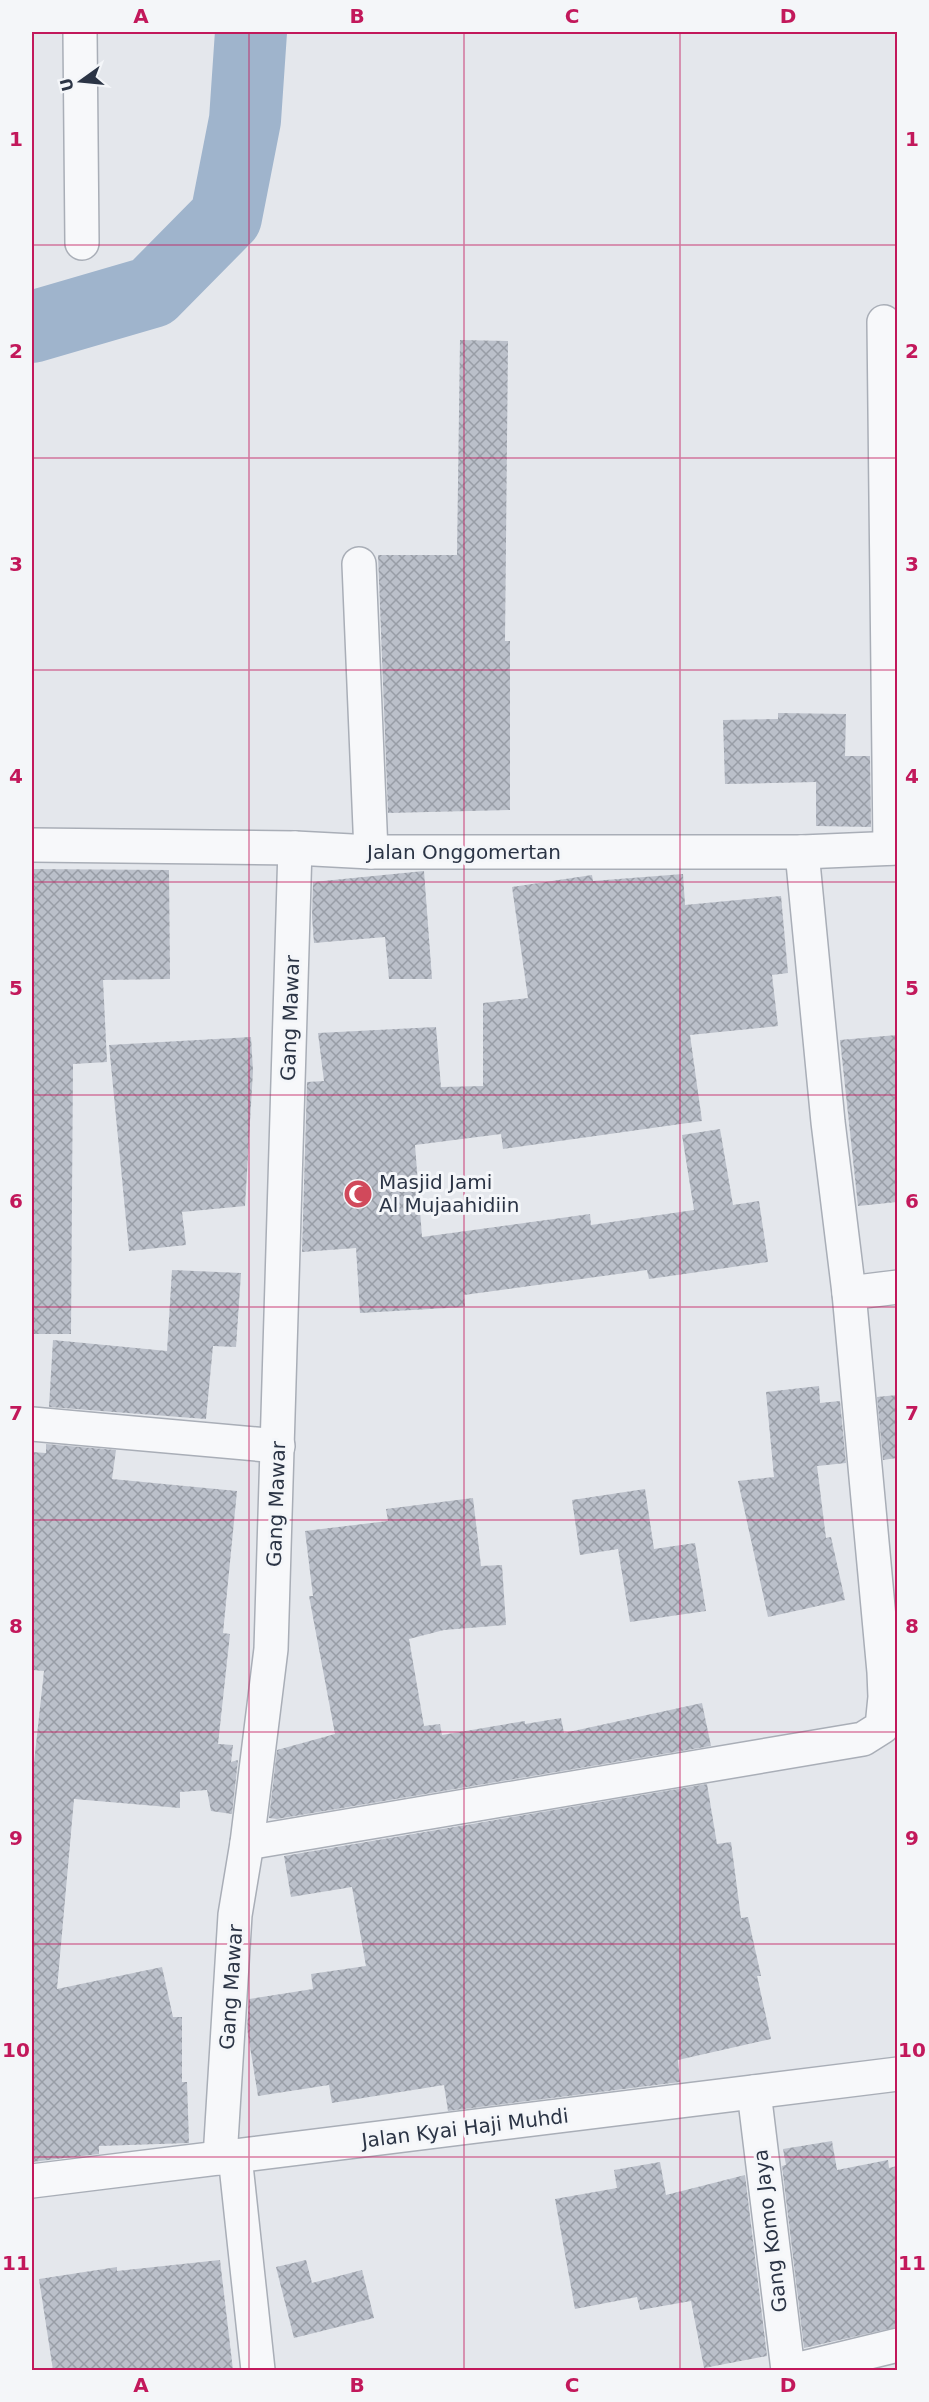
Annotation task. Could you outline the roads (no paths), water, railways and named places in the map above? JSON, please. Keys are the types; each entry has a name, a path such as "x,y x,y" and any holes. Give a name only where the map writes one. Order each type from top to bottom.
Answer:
{"street":[{"path":"80,32 82,243"},
{"path":"884,322 894,848"},
{"path":"359,564 371,852"},
{"name":"Jalan Onggomertan","path":"32,845 295,848 371,852 802,852 894,848"},
{"name":"Gang Mawar","path":"258,2370 228,2157 235,1915 247,1843 271,1649 295,848"},
{"path":"247,1843 863,1739 882,1727 885,1697 884,1672 849,1293 828,1122 802,852"},
{"path":"849,1293 897,1287"},
{"path":"32,1424 278,1446"},
{"name":"Jalan Kyai Haji Muhdi","path":"32,2181 897,2074"},
{"name":"Gang Komo Jaya","path":"754,2092 788,2370"},
{"path":"795,2370 897,2345"}],"waterway":[{"path":"32,327 152,292 226,217 245,120 251,32"}],"place":[{"name":"Masjid Jami Al Mujaahidiin","path":"358,1194"}]}
